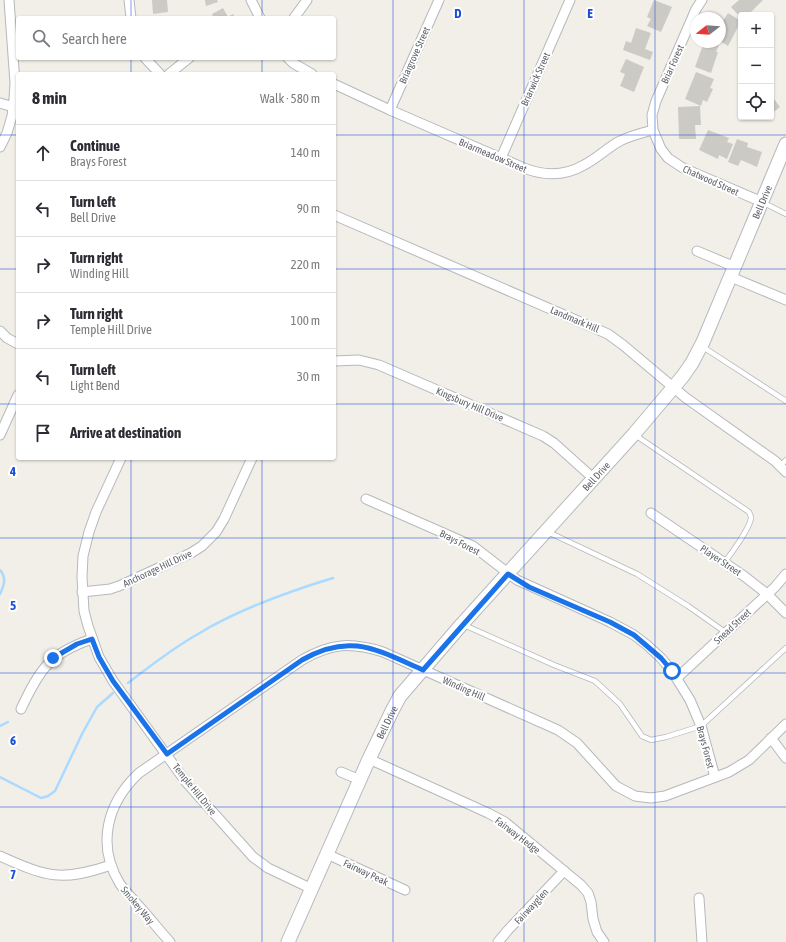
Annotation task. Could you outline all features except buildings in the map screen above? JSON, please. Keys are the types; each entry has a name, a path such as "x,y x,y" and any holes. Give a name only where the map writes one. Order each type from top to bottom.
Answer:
{"street":[{"path":"0,147 7,133 14,107 15,84 9,0"},
{"path":"129,0 131,16"},
{"path":"251,0 259,16"},
{"path":"295,16 307,0"},
{"name":"Briargrove Street","path":"390,110 439,0"},
{"name":"Briarwick Street","path":"500,158 570,0"},
{"name":"Briar Forest","path":"653,130 652,115 656,101 696,9 702,0"},
{"path":"147,60 158,72"},
{"path":"172,72 186,60"},
{"path":"290,60 309,72"},
{"name":"Briarmeadow Street","path":"336,85 500,158 531,171 544,174 558,174 572,171 585,165 608,148 625,139 653,130"},
{"path":"0,103 14,107"},
{"name":"Chatwood Street","path":"653,130 661,149 668,158 683,168 762,202"},
{"name":"Bell Drive","path":"288,942 360,780 400,696 462,624 547,532 593,478 634,434 692,363 701,346 733,272 786,144"},
{"name":"Landmark Hill","path":"336,216 608,334 673,388 784,466"},
{"path":"697,251 786,300"},
{"path":"0,331 7,338 16,343"},
{"name":"Kingsbury Hill Drive","path":"336,361 350,359 379,365 543,436 554,442 593,478"},
{"path":"0,435 16,399"},
{"name":"Temple Hill Drive","path":"120,460 96,512 83,556 82,592 84,611 99,657 113,681 186,782 258,862 312,889"},
{"name":"Anchorage Hill Drive","path":"82,592 110,589 119,586 202,546 216,532 224,519 251,460"},
{"name":"Brays Forest","path":"366,499 473,546 508,574 529,587 610,622 634,635 661,658 677,678 690,700 702,726 715,777"},
{"name":"Player Street","path":"651,513 767,594 786,613"},
{"name":"Snead Street","path":"677,678 775,587 786,574"},
{"path":"21,709 32,685 43,668 53,658 77,644 92,639"},
{"name":"Winding Hill","path":"111,864 107,837 109,820 115,804 127,784 139,773 302,660 324,649 341,645 366,647 383,652 564,734 577,743 616,786 635,796 651,798 665,796 729,772 749,760 786,724"},
{"path":"771,738 786,758"},
{"name":"Fairway Hedge","path":"370,759 505,822 564,871 588,894 593,909 593,919 597,932 604,942"},
{"path":"341,772 360,780"},
{"name":"Fairway Peak","path":"327,854 406,890"},
{"path":"0,856 42,873 60,876 79,874 111,864"},
{"name":"Smokey Way","path":"111,864 120,884 170,942"},
{"name":"Fairwayglen","path":"498,942 564,871"},
{"path":"699,898 702,942"}],"lane":[{"path":"762,202 786,214"},
{"path":"701,346 786,401"},
{"path":"634,434 749,512 751,519 738,544 724,563"},
{"path":"547,532 637,574 688,606 725,632"},
{"path":"462,624 554,665 595,681 620,704 642,736 651,740 702,726 786,648"}],"waterway":[{"path":"0,570 4,576 4,585 0,594"},
{"path":"128,683 162,657 214,625 281,595 333,578"},
{"path":"0,777 41,798 48,796 55,791 82,734 97,707 113,693"},
{"path":"0,726 8,722"}],"route":[{"path":"53,658 77,644 92,639 99,657 113,681 167,754 302,660 324,649 341,645 366,647 383,652 423,670 462,624 508,574 529,587 610,622 634,635 648,645 672,671"}]}
